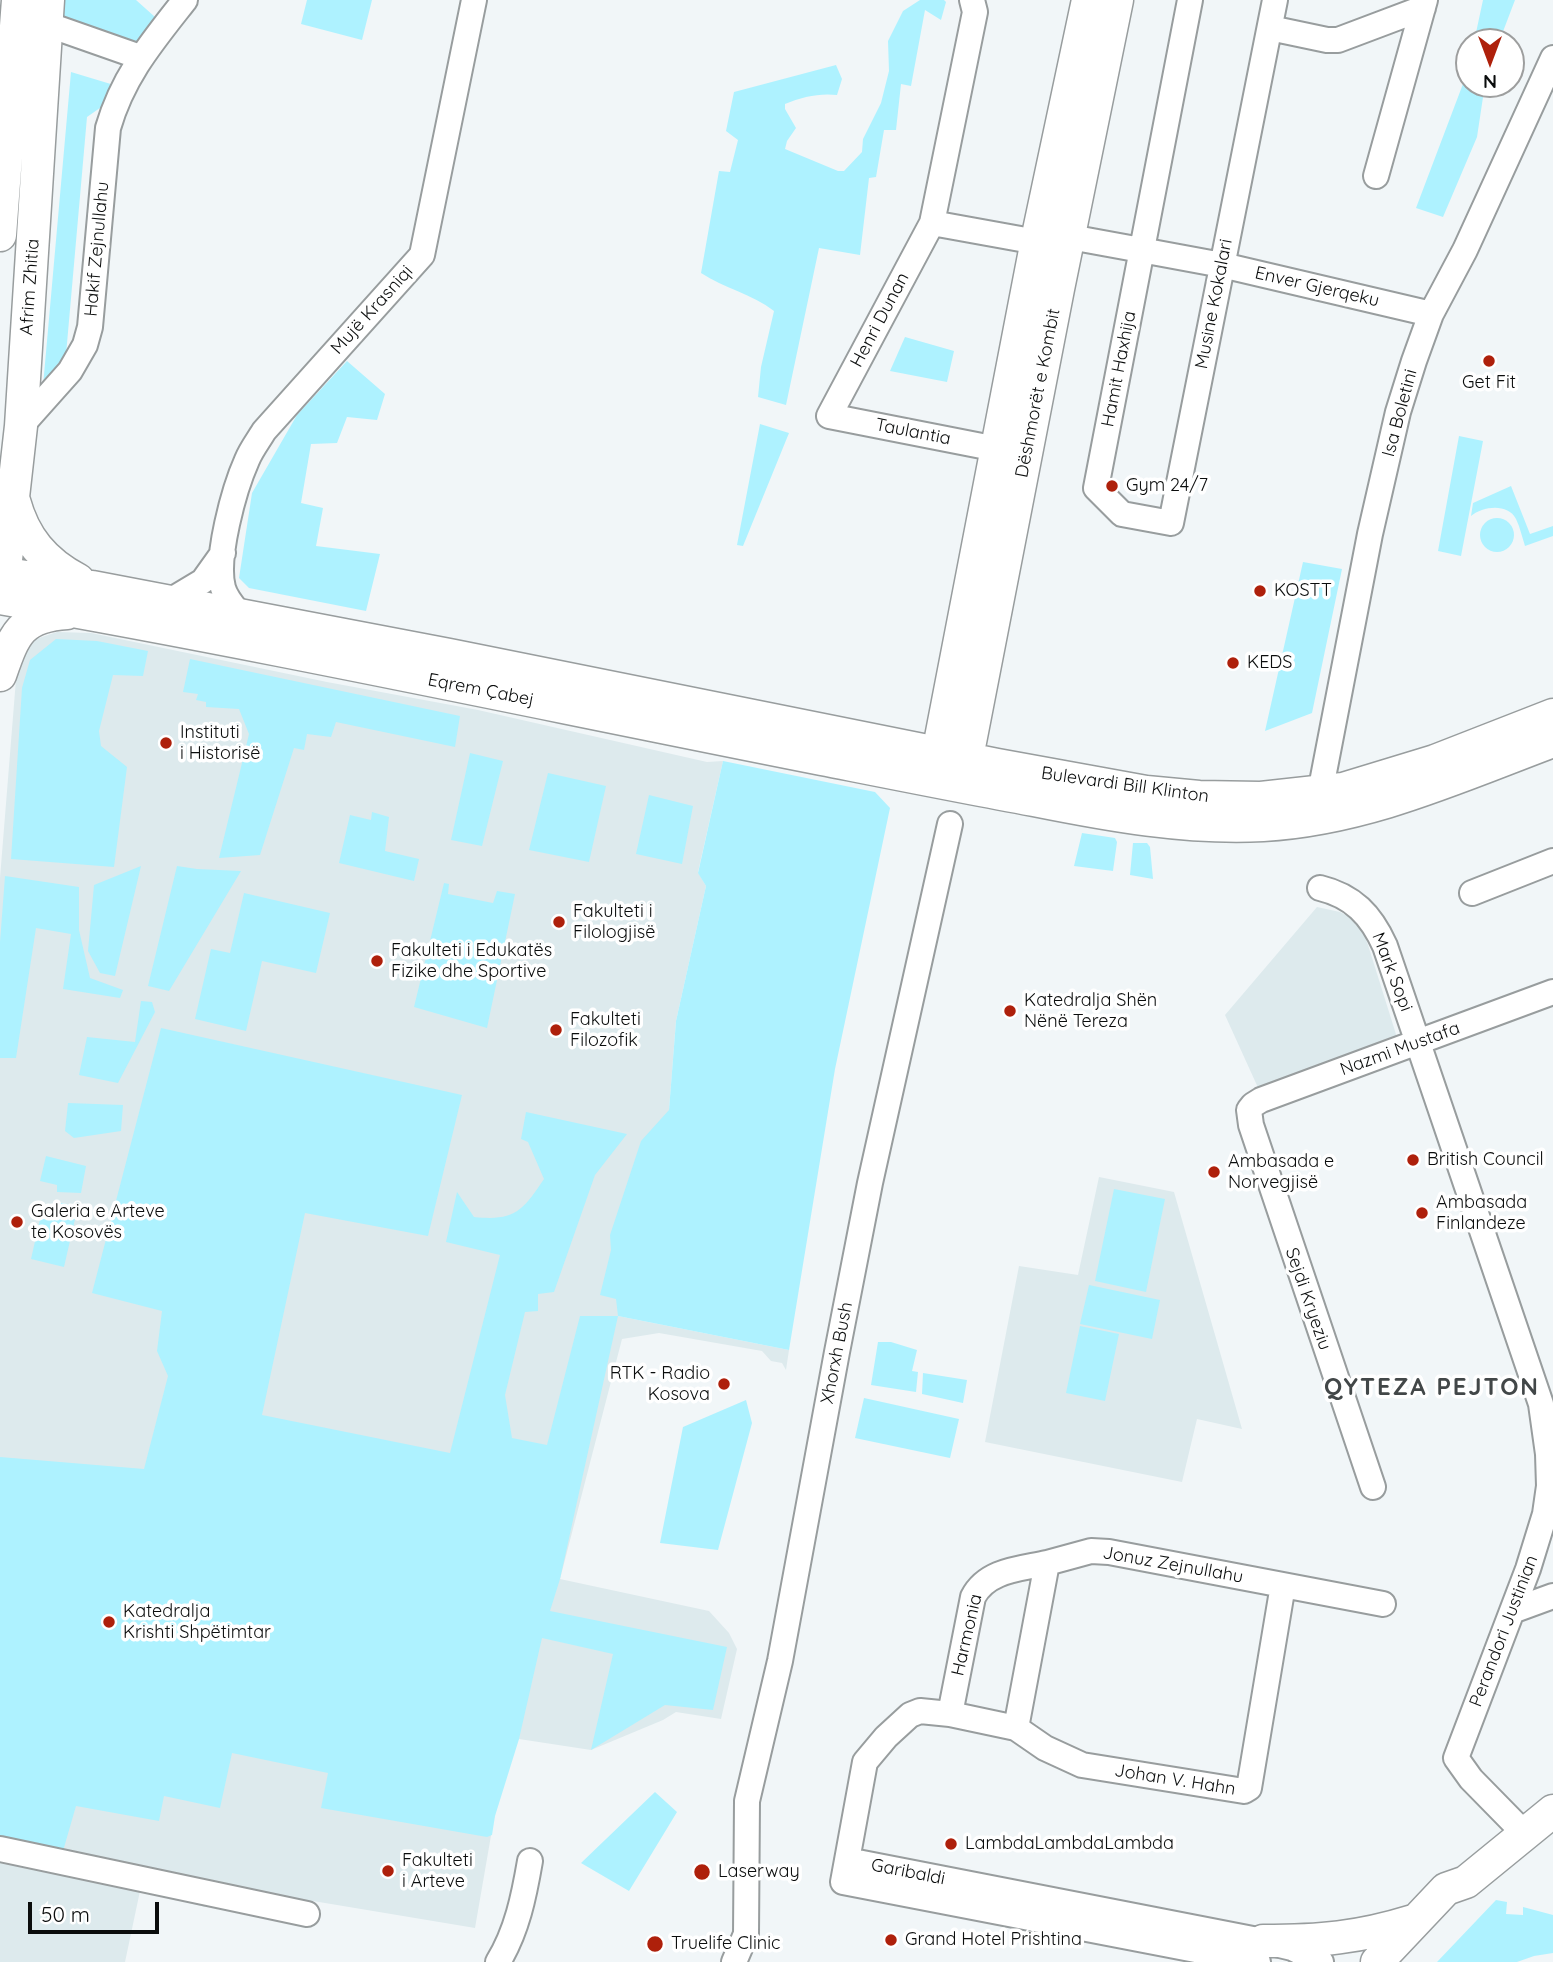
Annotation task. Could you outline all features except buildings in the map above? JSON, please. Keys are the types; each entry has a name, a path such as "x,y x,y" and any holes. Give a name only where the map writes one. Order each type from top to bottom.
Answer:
{"main road":[{"name":"Afrim Zhitia","path":"0,235 18,0"},
{"name":"Dëshmorët e Kombit","path":"950,770 997,449 1032,240 1088,0"},
{"name":"Dëshmorët e Kombit","path":"950,770 1070,237 1117,0"},
{"name":"Afrim Zhitia","path":"1,592 21,426 47,12"},
{"path":"0,675 11,644 25,626 40,617 64,614 89,600 33,546 21,523 13,492"},
{"name":"Eqrem Çabej","path":"1,592 89,600 168,602 449,655 950,770"},
{"name":"Eqrem Çabej","path":"89,600 950,770"},
{"name":"Bulevardi Bill Klinton","path":"950,770 1199,797 1261,798 1320,793 1422,765 1553,715"},
{"name":"Bulevardi Bill Klinton","path":"950,770 1144,820 1200,825 1261,825 1304,821 1391,802 1553,741"},
{"path":"1377,1962 1446,1888 1466,1882 1553,1811"},
{"path":"1402,1962 1458,1900 1466,1882"},
{"path":"1253,1956 1308,1941 1352,1937 1415,1921"}],"street":[{"name":"Hakif Zejnullahu","path":"21,426 70,371 85,345 90,327 108,128 115,106 140,57 185,0"},
{"name":"Mujë Krasniqi","path":"223,553 237,484 248,456 264,431 422,255 474,0"},
{"name":"Hamit Haxhija","path":"1096,488 1190,0"},
{"name":"Musine Kokalari","path":"1096,488 1122,514 1171,523 1275,0"},
{"path":"1270,28 1338,40 1424,4"},
{"path":"1376,176 1424,4"},
{"name":"Henri Dunan","path":"829,416 932,223 973,6"},
{"path":"47,12 140,57"},
{"name":"Isa Boletini","path":"1320,793 1390,446 1410,374 1432,314 1465,250 1553,58"},
{"path":"932,223 1032,240"},
{"name":"Enver Gjerqeku","path":"1032,240 1070,237 1141,250 1222,265 1432,314"},
{"name":"Taulantia","path":"829,416 997,449"},
{"path":"168,602 203,581 223,553"},
{"path":"223,553 222,585 226,596 241,616"},
{"name":"Xhorxh Bush","path":"734,1962 746,1934 747,1801 780,1661 870,1183 950,824"},
{"path":"1472,894 1553,861"},
{"name":"Mark Sopi","path":"1320,888 1335,892 1358,905 1378,932 1396,976 1418,1044"},
{"name":"Nazmi Mustafa","path":"1249,1110 1261,1100 1553,992"},
{"name":"Perandori Justinian","path":"1418,1044 1547,1401 1545,1425 1549,1486 1539,1537 1456,1758 1471,1779 1524,1833"},
{"name":"Sejdi Kryeziu","path":"1249,1110 1251,1125 1296,1264 1373,1487"},
{"name":"Jonuz Zejnullahu","path":"1047,1563 1091,1551 1109,1552 1383,1604"},
{"path":"1016,1728 1047,1563"},
{"name":"Harmonia","path":"950,1714 973,1597 978,1587 1000,1574 1047,1563"},
{"name":"Johan V. Hahn","path":"847,1860 864,1762 886,1737 910,1716 920,1711 950,1714 1016,1728 1045,1748 1082,1765 1244,1791 1249,1788 1283,1586"},
{"path":"1512,1611 1553,1596"},
{"path":"0,1849 307,1914"},
{"name":"Garibaldi","path":"847,1860 843,1882 1253,1956 1292,1948 1321,1962"},
{"path":"498,1962 507,1947 518,1917 530,1861"}],"shaded area":[{"path":"61,0 136,0 155,17 138,42 109,47 59,30"},
{"path":"307,0 372,0 362,40 301,24"},
{"path":"920,0 946,2 941,20 925,10 911,86 901,84 896,130 884,130 876,177 869,178 860,255 819,248 786,405 758,397 761,367 774,311 701,273 719,171 730,172 738,140 726,131 734,92 836,65 842,79 837,95 811,96 785,104 796,128 785,149 844,171 862,152 863,139 881,103 889,71 888,41 903,11"},
{"path":"1483,0 1515,0 1504,28 1477,28"},
{"path":"71,72 114,85 107,103 87,117 65,366 42,397"},
{"path":"1458,98 1483,98 1477,137 1443,217 1416,208"},
{"path":"905,337 954,351 947,382 890,371"},
{"path":"347,361 385,394 377,420 347,417 337,443 311,444 301,503 323,508 316,546 380,554 366,611 249,588 239,578 252,493 297,415"},
{"path":"760,424 789,433 743,546 737,545"},
{"path":"1459,436 1483,441 1461,556 1438,551"},
{"path":"1511,486 1530,534 1553,526 1553,536 1525,546 1516,519 1507,510 1488,508 1471,516 1473,503"},
{"path":"1497,518 1509,523 1514,535 1509,547 1497,552 1485,547 1480,535 1485,523"},
{"path":"1303,562 1342,569 1312,713 1265,731"},
{"path":"57,632 91,633 478,710 707,762 723,761 698,872 706,886 676,1021 669,1110 618,1316 789,1350 786,1370 782,1363 771,1361 762,1351 659,1333 622,1339 560,1579 709,1611 729,1633 737,1649 721,1719 676,1712 591,1750 519,1739 506,1749 475,1928 313,1901 313,1907 212,1885 205,1907 140,1891 125,1962 0,1962 0,878 17,667 23,652 36,639"},
{"path":"56,639 97,641 148,651 143,676 113,675 99,731 101,746 127,767 114,867 11,859 22,688 30,660"},
{"path":"190,659 460,716 455,747 336,722 331,737 307,734 304,750 294,748 260,855 219,858 249,734 239,709 206,707 206,702 196,700 198,694 183,692"},
{"path":"470,753 503,761 482,846 451,840"},
{"path":"723,761 875,792 890,808 835,1069 789,1350 618,1316 616,1299 600,1295 611,1250 610,1235 641,1141 669,1110 676,1021 706,886 698,873"},
{"path":"548,773 606,786 589,862 529,850"},
{"path":"649,795 693,806 682,864 636,854"},
{"path":"372,812 389,817 385,851 419,859 414,881 339,863 350,815 371,820"},
{"path":"1082,833 1115,838 1117,842 1113,871 1074,866"},
{"path":"1133,843 1147,843 1150,847 1153,879 1130,875"},
{"path":"141,866 115,976 100,973 88,951 94,885"},
{"path":"177,866 241,871 169,991 148,986"},
{"path":"5,876 79,887 79,930 90,978 123,990 120,998 63,989 71,934 36,928 16,1058 0,1058 0,942"},
{"path":"444,883 449,884 448,894 493,903 497,891 515,894 487,1028 414,1007"},
{"path":"244,893 330,913 316,973 262,961 246,1031 195,1019 211,949 230,953"},
{"path":"1317,907 1340,912 1352,918 1363,929 1400,1047 1260,1092 1225,1015"},
{"path":"141,1001 152,1002 155,1012 118,1083 79,1075 87,1037 135,1042"},
{"path":"161,1028 462,1095 428,1236 305,1213 262,1415 450,1453 500,1255 446,1242 457,1192 474,1217 499,1217 523,1207 544,1179 528,1142 521,1139 526,1112 627,1134 595,1175 554,1292 538,1294 538,1311 525,1312 505,1395 512,1438 547,1445 580,1316 618,1316 560,1579 550,1611 727,1647 713,1710 665,1705 591,1750 613,1654 542,1638 519,1739 495,1816 492,1835 487,1837 321,1808 328,1773 232,1753 220,1808 164,1796 159,1821 76,1806 63,1851 0,1839 0,1457 144,1469 168,1376 157,1351 162,1311 92,1293"},
{"path":"68,1103 123,1105 121,1131 74,1138 65,1131"},
{"path":"46,1156 86,1166 81,1193 57,1192 57,1185 40,1181"},
{"path":"1099,1177 1174,1192 1242,1429 1197,1419 1182,1482 985,1442 1019,1266 1078,1275"},
{"path":"1114,1189 1165,1199 1146,1292 1095,1281"},
{"path":"56,1202 78,1206 64,1267 31,1259 43,1206 53,1207"},
{"path":"1089,1285 1160,1300 1152,1339 1080,1324"},
{"path":"1080,1326 1119,1334 1105,1401 1066,1393"},
{"path":"878,1342 891,1342 917,1350 912,1371 918,1372 916,1392 871,1385"},
{"path":"923,1373 967,1380 963,1403 922,1394"},
{"path":"864,1398 959,1419 950,1458 855,1438"},
{"path":"746,1400 752,1423 718,1550 660,1543 683,1427"},
{"path":"655,1792 677,1812 629,1891 581,1863"},
{"path":"1496,1900 1507,1902 1506,1914 1523,1915 1523,1907 1553,1915 1553,1953 1517,1962 1437,1962"}],"place":[{"name":"Get Fit","path":"1489,361"},
{"name":"Gym 24/7","path":"1112,486"},
{"name":"KOSTT","path":"1260,591"},
{"name":"KEDS","path":"1233,663"},
{"name":"Instituti i Historisë","path":"166,743"},
{"name":"Fakulteti i Filologjisë","path":"559,922"},
{"name":"Fakulteti i Edukatës Fizike dhe Sportive","path":"377,961"},
{"name":"Katedralja Shën Nënë Tereza","path":"1010,1011"},
{"name":"Fakulteti Filozofik","path":"556,1030"},
{"name":"British Council","path":"1413,1160"},
{"name":"Ambasada e Norvegjisë","path":"1214,1172"},
{"name":"Ambasada Finlandeze","path":"1422,1213"},
{"name":"Galeria e Arteve te Kosovës","path":"17,1222"},
{"name":"RTK - Radio Kosova","path":"724,1384"},
{"name":"Katedralja Krishti Shpëtimtar","path":"109,1622"},
{"name":"LambdaLambdaLambda","path":"951,1844"},
{"name":"Fakulteti i Arteve","path":"388,1871"},
{"name":"Laserway","path":"702,1872"},
{"name":"Grand Hotel Prishtina","path":"891,1940"},
{"name":"Truelife Clinic","path":"655,1944"}],"district":[{"name":"QYTEZA PEJTON","path":"1432,1388"}]}
